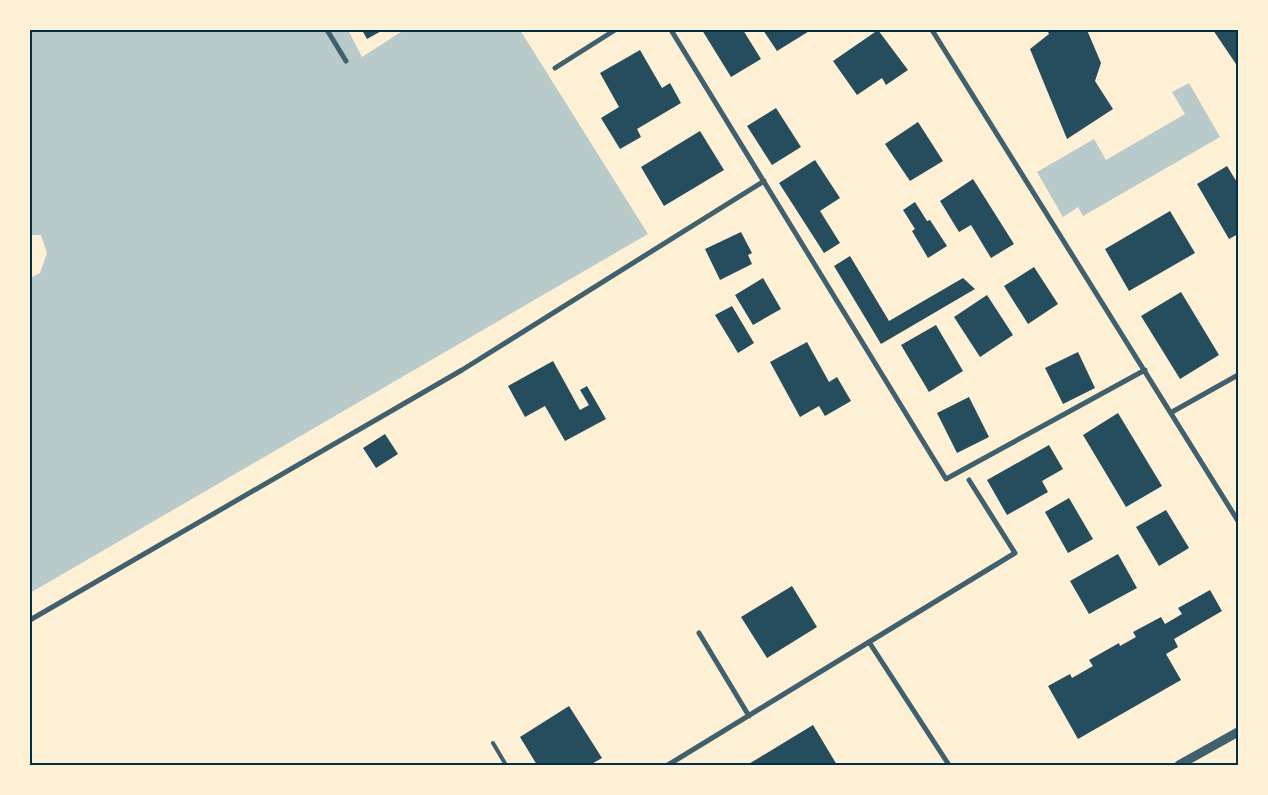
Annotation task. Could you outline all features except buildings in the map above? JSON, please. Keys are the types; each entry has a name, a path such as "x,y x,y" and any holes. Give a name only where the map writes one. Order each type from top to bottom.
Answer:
{"street":[{"path":"327,30 346,61"},
{"path":"555,68 615,30"},
{"path":"671,30 946,479 1145,370"},
{"path":"932,30 1172,412 1238,521"},
{"path":"30,620 462,370 764,181"},
{"path":"1172,412 1238,375"},
{"path":"668,765 1016,553 970,480"},
{"path":"699,633 749,716"},
{"path":"869,642 949,765"},
{"path":"1179,765 1238,732"}],"lane":[{"path":"493,743 506,765"}],"shaded area":[{"path":"30,30 348,30 362,57 404,30 520,30 648,234 30,593 30,278 40,273 47,253 41,235 30,235"},
{"path":"1189,83 1220,137 1083,216 1078,207 1063,217 1037,172 1094,139 1106,160 1185,114 1172,92"}]}
